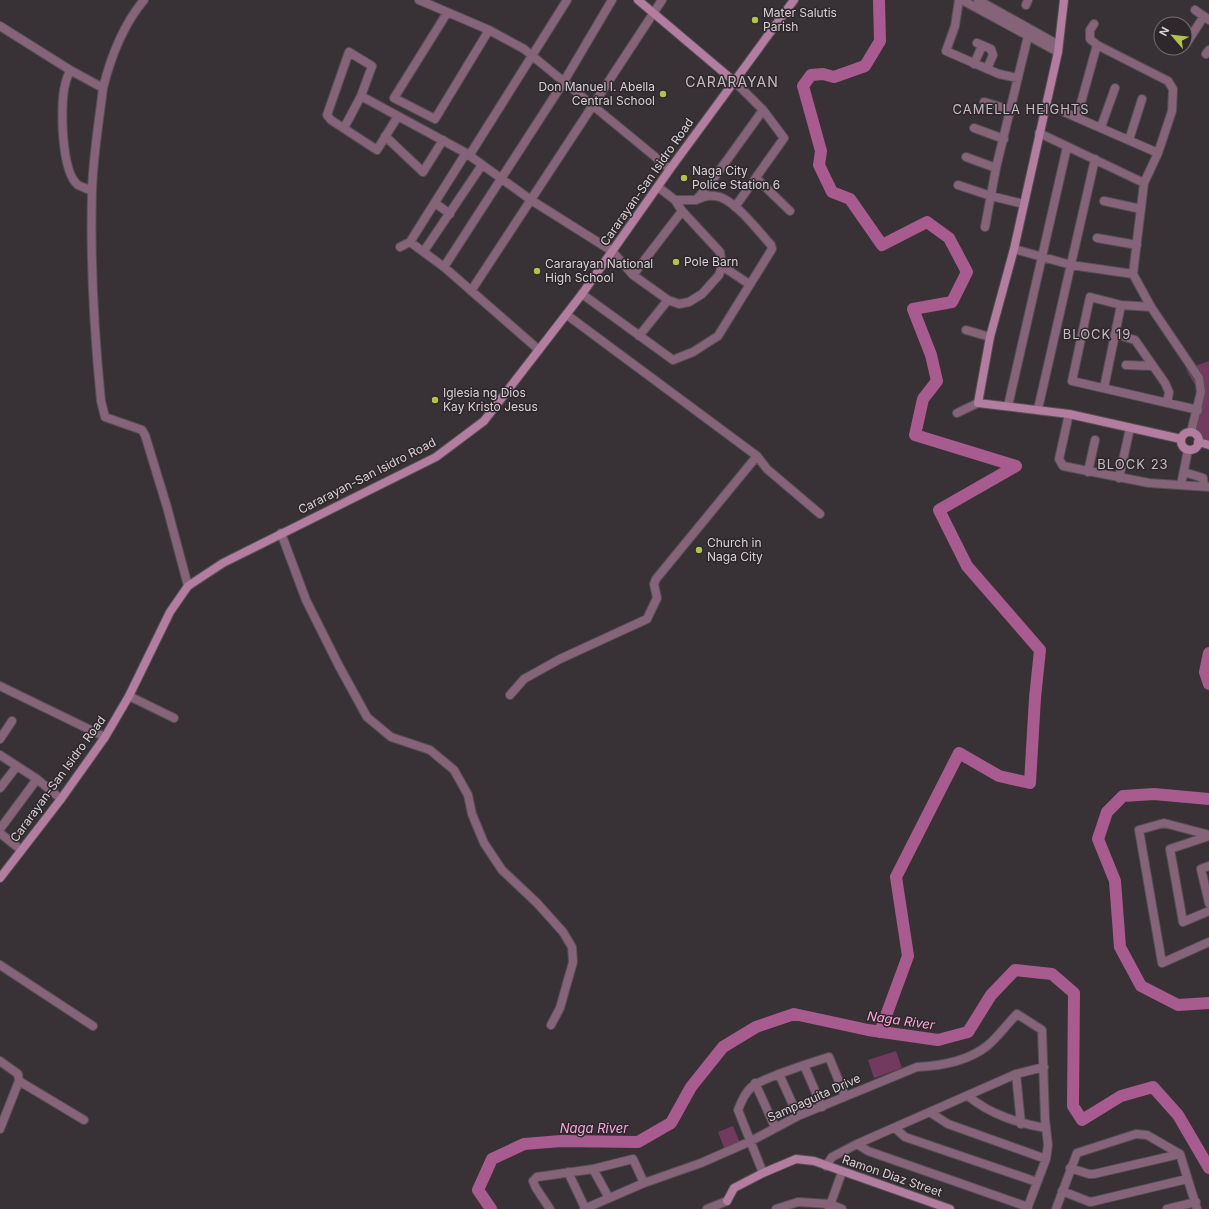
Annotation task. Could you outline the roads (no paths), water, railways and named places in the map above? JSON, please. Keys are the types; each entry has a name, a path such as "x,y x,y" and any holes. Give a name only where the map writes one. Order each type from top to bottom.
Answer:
{"main road":[{"path":"638,0 735,82"},
{"name":"Cararayan-San Isidro Road","path":"0,878 61,799 105,737 129,696 170,612 188,586 223,563 436,457 484,421 567,315 670,169 794,0"},
{"path":"1064,0 1057,48 1024,204 1014,249 990,337 978,402 1069,414 1181,439"},
{"path":"1191,432 1196,435 1198,442 1195,448 1188,450 1183,447 1181,439 1186,433 1191,432"},
{"path":"1198,442 1209,445"},
{"name":"Ramon Diaz Street","path":"726,1205 734,1188 796,1159 814,1161 950,1209"}],"street":[{"path":"144,0 127,25 108,67 103,88 92,191 91,289 102,409 105,417 142,430 145,435 188,586"},
{"path":"419,0 489,30 524,49 563,83 670,169"},
{"path":"400,247 410,242 467,154 533,57 567,0"},
{"path":"444,267 500,178 563,83 612,0"},
{"path":"471,291 662,0"},
{"path":"1018,78 987,69 946,51 955,26 960,0 1057,48"},
{"path":"978,0 1030,34"},
{"path":"1193,35 1207,18 1195,10"},
{"path":"447,13 394,98 435,119 489,30"},
{"path":"1094,24 1090,30 1090,39 1097,45 1168,81 1173,89 1172,111 1158,153 1144,183 1133,274 1151,307 1199,378 1201,392 1198,410 1191,432"},
{"path":"0,26 70,70 103,88"},
{"path":"985,227 996,168 1030,34"},
{"path":"974,64 979,44 991,49 993,55 987,69"},
{"path":"1077,117 1097,45"},
{"path":"344,128 361,96 372,66 349,52 327,115 331,120 377,150 398,116"},
{"path":"70,70 64,86 63,104 65,155 71,173 77,184 92,191"},
{"path":"735,82 763,110 784,138 735,207"},
{"path":"1101,127 1115,88"},
{"path":"361,96 444,140 467,154 532,200 612,251 633,275 668,300 679,304 689,302 702,294 719,275 722,266 720,252 682,212 675,200 658,187"},
{"path":"1129,140 1142,99"},
{"path":"984,102 1011,110"},
{"path":"696,200 709,185 763,110"},
{"path":"1064,112 1158,153"},
{"path":"974,128 1004,139"},
{"path":"1039,133 1144,183"},
{"path":"385,136 423,172 444,140"},
{"path":"1008,406 1067,147"},
{"path":"966,157 996,168"},
{"path":"1038,409 1095,159"},
{"path":"424,251 482,165"},
{"path":"756,178 790,211"},
{"path":"958,185 991,196 1024,204"},
{"path":"582,294 673,360 693,352 718,336 772,249 771,245 735,207 723,198 715,196 696,200 675,200"},
{"path":"1104,201 1141,209"},
{"path":"435,203 450,214"},
{"path":"633,275 682,212"},
{"path":"1097,238 1137,245"},
{"path":"410,242 444,267 539,350"},
{"path":"1014,249 1071,265 1133,274"},
{"path":"722,266 750,284"},
{"path":"1151,307 1121,305 1090,297 1072,381 1198,410"},
{"path":"639,336 668,300"},
{"path":"1104,388 1121,305"},
{"path":"567,315 757,456 767,469 820,514"},
{"path":"966,330 990,337"},
{"path":"1115,334 1134,340 1165,383 1169,392 1167,403"},
{"path":"1126,365 1152,366"},
{"path":"956,413 978,402"},
{"path":"1069,414 1060,463 1063,466 1149,483 1206,486 1203,478 1184,472"},
{"path":"1119,478 1130,428"},
{"path":"1088,472 1095,440"},
{"path":"1181,485 1188,450"},
{"path":"510,695 524,679 560,658 647,620 657,598 654,584 656,579 757,456"},
{"path":"281,533 306,600 338,666 367,717 391,737 430,750 454,770 468,795 472,814 484,843 502,870 537,903 563,932 572,947 573,962 560,1008 551,1025"},
{"path":"0,686 105,737"},
{"path":"129,696 174,718"},
{"path":"0,739 12,721"},
{"path":"0,756 37,778 61,799"},
{"path":"0,788 16,766"},
{"path":"0,829 37,778"},
{"path":"1209,836 1164,823 1139,830 1162,963 1209,942"},
{"path":"0,833 21,850"},
{"path":"1209,836 1170,849 1183,922 1209,911"},
{"path":"1209,866 1201,869 1209,904"},
{"path":"0,965 93,1026"},
{"name":"Sampaguita Drive","path":"584,1209 644,1183 700,1163 751,1141 774,1127 798,1116 917,1067 936,1066 968,1057 987,1046 1017,1014 1042,1030 1044,1067"},
{"path":"764,1173 738,1110 744,1094 755,1083 829,1057 845,1096"},
{"path":"0,1061 18,1074 19,1080 0,1129"},
{"path":"804,1065 822,1107"},
{"path":"826,1166 832,1157 857,1144 931,1113 1016,1074 1044,1067 1048,1145 1046,1159 1027,1208 868,1151 857,1144"},
{"path":"779,1074 798,1116"},
{"path":"1016,1074 1021,1124"},
{"path":"19,1080 84,1120"},
{"path":"755,1083 774,1127"},
{"path":"968,1096 983,1108 1021,1124 1046,1128"},
{"path":"931,1113 948,1124 1046,1159"},
{"path":"895,1128 905,1137 1037,1182"},
{"path":"1056,1209 1070,1168 1077,1153 1136,1134 1147,1135 1180,1154 1196,1205 1167,1209"},
{"path":"1070,1168 1089,1174 1094,1174 1180,1154"},
{"path":"550,1209 536,1188 533,1180 537,1177 593,1169 633,1159 644,1183"},
{"path":"593,1169 609,1198"},
{"path":"568,1172 584,1209"},
{"path":"829,1207 842,1172"},
{"path":"1062,1191 1090,1202 1187,1179"},
{"path":"776,1209 798,1202 842,1209"},
{"path":"707,1209 726,1205"}],"waterway":[{"path":"879,0 880,41 865,66 834,77 823,74 811,75 803,86 821,151 819,165 832,192 850,199 882,245 927,222 949,238 967,272 952,302 913,309 931,355 937,381 923,399 915,435 1016,466 939,510 967,566 1040,650 1035,698 1030,783 999,776 959,753 896,877 908,956 880,1032"},
{"name":"Naga River","path":"1209,653 1205,672 1209,684"},
{"name":"Naga River","path":"1209,799 1154,794 1123,796 1107,812 1098,839 1115,881 1120,947 1141,986 1178,1005 1209,1003"},
{"name":"Naga River","path":"491,1209 478,1190 492,1159 524,1144 561,1141 638,1142 671,1123 691,1087 723,1047 756,1027 794,1014 868,1030 938,1040 968,1032 991,995 1015,970 1052,974 1074,993 1073,1106 1082,1120 1121,1096 1153,1087 1178,1115 1209,1168"}],"place":[{"name":"Mater Salutis Parish","path":"755,20"},
{"name":"Don Manuel I. Abella Central School","path":"663,94"},
{"name":"Naga City Police Station 6","path":"684,178"},
{"name":"Pole Barn","path":"676,262"},
{"name":"Cararayan National High School","path":"537,271"},
{"name":"Iglesia ng Dios Kay Kristo Jesus","path":"435,400"},
{"name":"Church in Naga City","path":"699,550"}],"district":[{"name":"CARARAYAN","path":"732,82"},
{"name":"CAMELLA HEIGHTS","path":"1021,109"},
{"name":"BLOCK 19","path":"1097,334"},
{"name":"BLOCK 23","path":"1133,464"}]}
